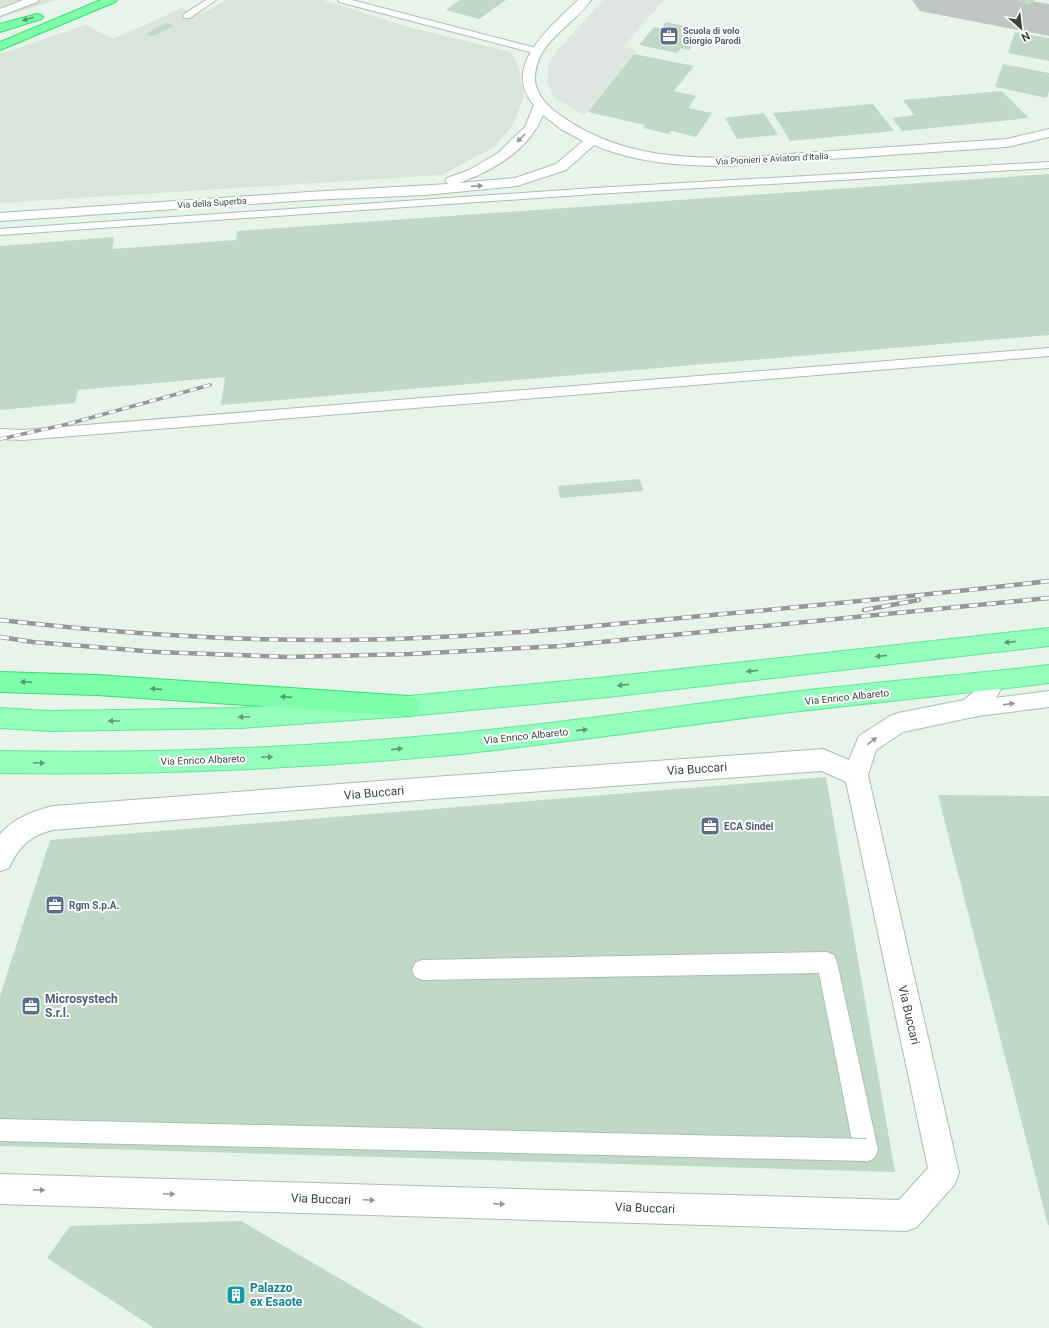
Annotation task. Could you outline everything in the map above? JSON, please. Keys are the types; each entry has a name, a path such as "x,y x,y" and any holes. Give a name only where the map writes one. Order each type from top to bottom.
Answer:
{"highway":[{"path":"0,46 111,0"},
{"path":"0,28 47,13"},
{"path":"0,40 79,14"},
{"path":"0,682 97,684 409,706"}],"main road":[{"path":"0,718 49,721 241,718 409,706 608,687 1049,637"},
{"name":"Via Enrico Albareto","path":"0,762 49,763 204,761 369,752 598,728 756,707 1049,674"}],"street":[{"path":"0,13 33,0"},
{"name":"Via Pionieri e Aviatori d'Italia","path":"585,0 537,51 531,63 527,82 540,105 556,120 574,132 592,140 643,156 683,161 726,162 1006,143 1049,133"},
{"name":"Via della Superba","path":"424,191 474,173 503,156 531,128 540,105"},
{"name":"Via della Superba","path":"0,217 309,196 424,191 517,182 561,167 592,140"},
{"name":"Via della Superba","path":"484,167 498,173 535,176"},
{"path":"856,775 867,743 898,723 970,709 986,696 994,681"},
{"name":"Via Buccari","path":"0,859 5,847 15,834 29,825 53,818 427,788 823,760 856,775 944,1173 906,1216 0,1189"}],"lane":[{"path":"186,16 212,0"},
{"path":"342,0 537,51"},
{"path":"0,232 586,192 1049,165"},
{"path":"0,434 23,435 1049,352"},
{"path":"970,709 1049,699"},
{"path":"0,1130 866,1150 827,962 422,970"}],"shaded area":[{"path":"0,0 56,0 0,18"},
{"path":"227,0 323,0 405,26 511,52 519,68 524,97 513,125 494,147 442,175 0,203 0,54 86,25 113,39 182,8 201,14"},
{"path":"603,0 664,0 623,47 637,50 588,112 583,115 554,97 547,82 549,63 558,50"}],"building":[{"path":"460,0 506,0 479,19 446,10"},
{"path":"1016,0 1035,0 1028,5"},
{"name":"Scuola di volo Giorgio Parodi","path":"666,22 690,27 685,35 699,38 689,50 681,48 677,53 639,45 654,27 661,29"},
{"path":"166,23 174,26 153,36 146,34"},
{"path":"1015,32 1049,38 1049,61 1008,53"},
{"path":"634,54 694,66 674,91 696,96 688,108 712,113 696,137 671,131 669,134 644,128 645,125 588,112"},
{"path":"1003,64 1049,73 1049,91 1047,98 995,87"},
{"path":"1002,91 1029,118 902,131 892,118 914,115 903,100"},
{"path":"873,104 894,131 790,141 773,113"},
{"path":"764,113 778,135 737,139 725,118"},
{"path":"1049,174 1049,335 221,405 225,377 78,390 75,403 0,410 0,246 114,237 112,249 236,240 237,231"},
{"path":"640,479 643,491 560,498 558,486"},
{"path":"826,777 895,1172 0,1146 0,996 50,840"},
{"path":"938,795 1049,796 1049,1225 1048,1225"},
{"name":"Palazzo ex Esaote","path":"241,1221 424,1328 154,1328 47,1258 70,1226"}],"taxiway":[{"path":"938,0 1049,20"}],"railway":[{"path":"0,439 68,424 210,385"},
{"path":"0,620 86,629 214,638 300,640 391,639 580,627 886,599 1049,581"},
{"path":"0,637 33,642 157,652 288,657 410,654 561,646 1049,598"},
{"path":"864,610 919,600"}],"place":[{"name":"Scuola di volo Giorgio Parodi","path":"669,36"},
{"name":"ECA Sindel","path":"710,826"},
{"name":"Rgm S.p.A.","path":"55,905"},
{"name":"Microsystech S.r.l.","path":"31,1006"},
{"name":"Palazzo ex Esaote","path":"236,1295"}]}
